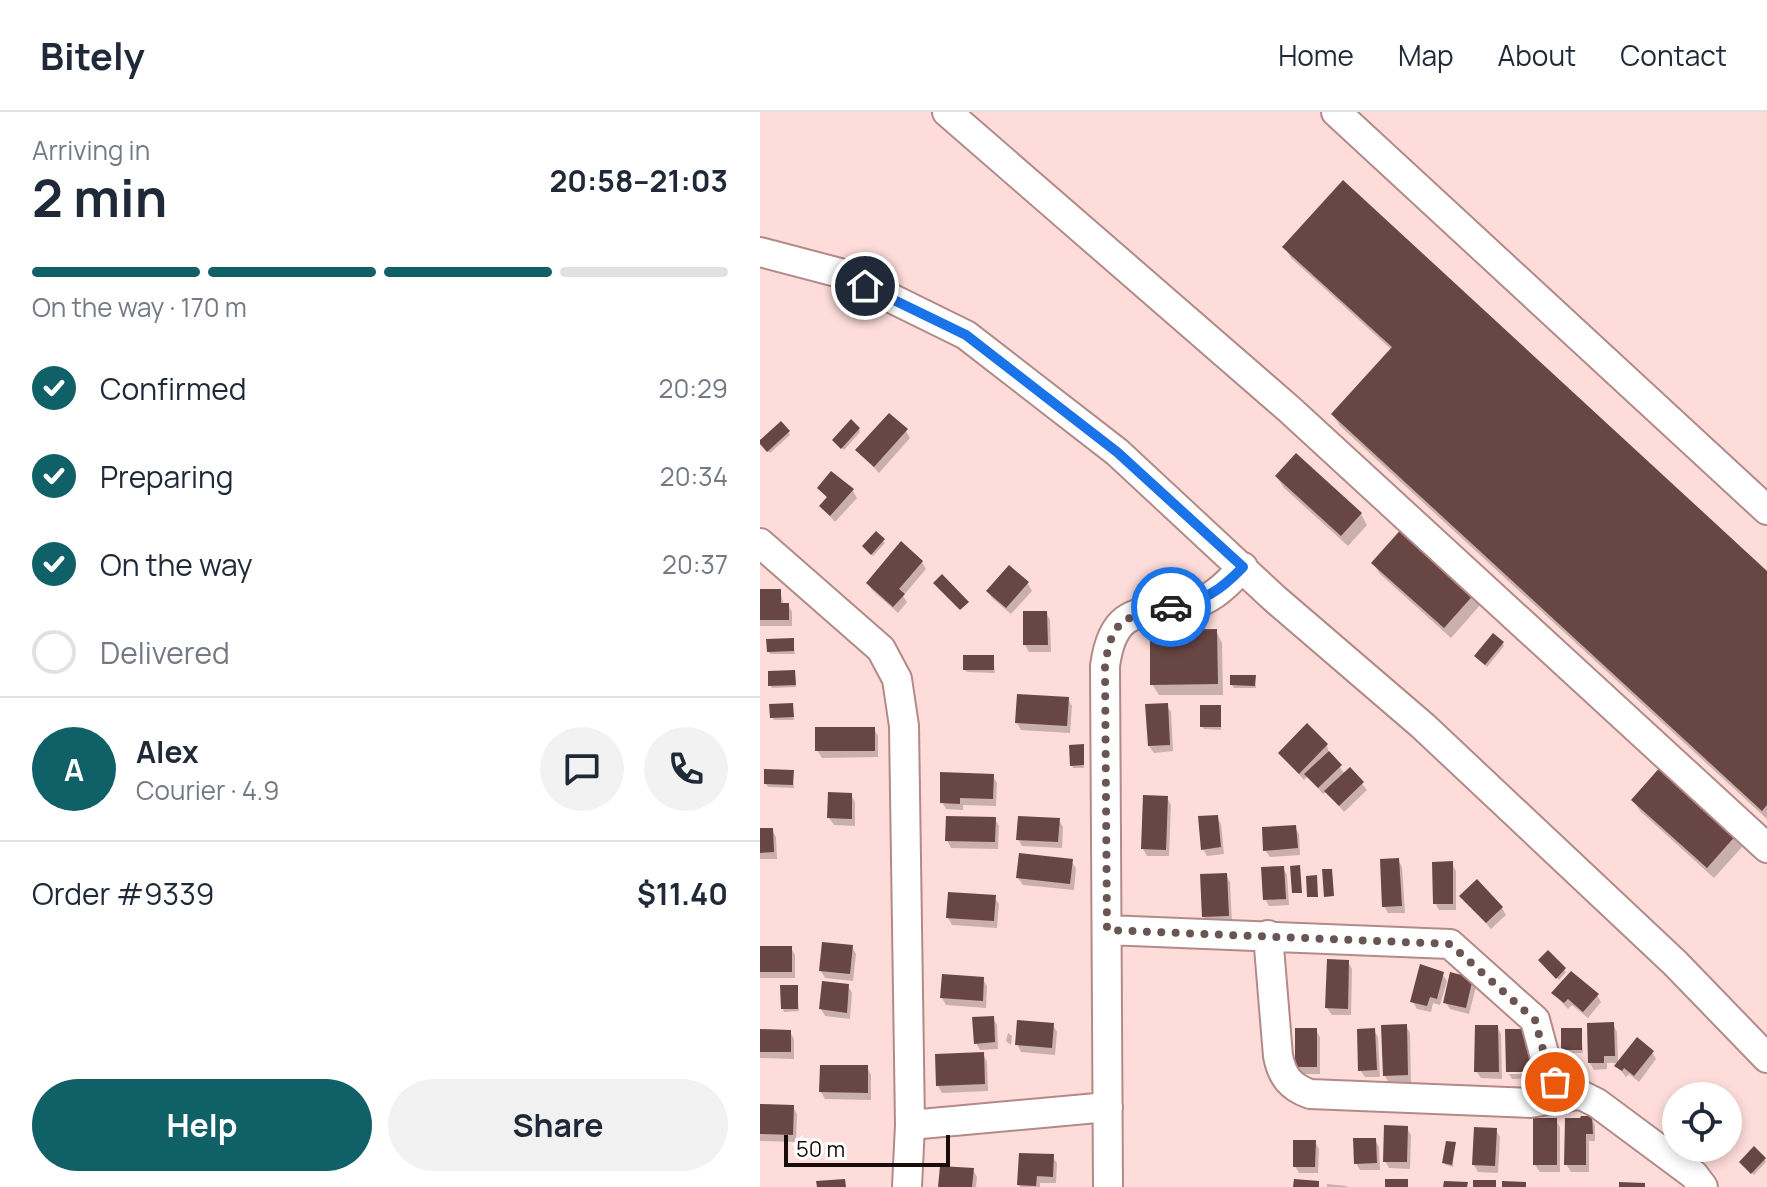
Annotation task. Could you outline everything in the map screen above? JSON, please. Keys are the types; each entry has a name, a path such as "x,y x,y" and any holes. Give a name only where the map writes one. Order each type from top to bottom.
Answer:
{"street":[{"path":"947,112 1289,409 1767,848"},
{"path":"1336,112 1767,510"},
{"path":"760,252 840,273 966,335 1117,452 1274,598 1423,726 1675,963 1767,1058"},
{"path":"760,543 881,649 897,679 904,726 910,1125 907,1187"},
{"path":"1108,1187 1105,666 1108,643 1115,629 1130,616 1204,600 1228,583 1243,567"},
{"path":"1107,930 1450,944 1535,1020 1549,1072 1555,1082 1597,1103 1694,1175 1703,1187"},
{"path":"1268,935 1281,1071 1300,1090 1310,1094 1530,1103 1578,1095"},
{"path":"910,1125 1108,1107"}],"building":[{"path":"1343,180 1767,571 1767,805 1762,811 1331,414 1392,347 1282,247"},
{"path":"889,413 908,429 874,467 855,450"},
{"path":"851,419 860,428 841,449 832,440"},
{"path":"781,421 790,431 767,452 760,440"},
{"path":"1296,453 1362,513 1341,536 1275,476"},
{"path":"831,471 854,489 830,516 819,506 827,497 817,488"},
{"path":"1404,526 1477,591 1444,628 1371,563"},
{"path":"876,531 885,539 871,555 862,546"},
{"path":"901,541 923,561 899,589 905,594 893,607 866,583"},
{"path":"1009,565 1029,582 1006,608 986,591"},
{"path":"942,574 969,602 960,610 933,583"},
{"path":"760,589 781,589 781,603 789,603 789,620 760,620"},
{"path":"1023,611 1047,611 1048,645 1023,645"},
{"path":"1217,629 1218,684 1150,685 1150,630"},
{"path":"1493,633 1504,642 1485,665 1474,656"},
{"path":"794,638 794,651 767,652 766,639"},
{"path":"963,655 994,655 994,670 963,670"},
{"path":"795,670 796,685 768,686 768,671"},
{"path":"1230,675 1256,675 1255,686 1230,685"},
{"path":"1017,694 1069,697 1067,726 1015,723"},
{"path":"793,703 794,717 770,718 769,704"},
{"path":"1168,703 1170,745 1148,746 1145,704"},
{"path":"1200,705 1221,705 1221,727 1200,727"},
{"path":"1307,723 1328,744 1299,774 1278,753"},
{"path":"815,727 875,727 875,751 815,751"},
{"path":"1084,744 1084,765 1070,766 1069,745"},
{"path":"1329,751 1342,765 1318,788 1304,774"},
{"path":"1662,765 1738,833 1707,868 1631,800"},
{"path":"1350,767 1364,782 1339,806 1324,791"},
{"path":"764,769 794,770 793,785 764,784"},
{"path":"940,772 994,774 993,799 960,798 960,804 940,803"},
{"path":"828,792 852,793 852,819 827,818"},
{"path":"1143,795 1168,796 1166,850 1141,849"},
{"path":"1218,815 1221,847 1201,850 1198,816"},
{"path":"946,816 996,817 995,842 945,841"},
{"path":"1018,816 1060,818 1058,842 1016,840"},
{"path":"1296,825 1298,848 1263,851 1262,827"},
{"path":"760,828 773,828 774,852 760,853"},
{"path":"1019,853 1073,859 1070,884 1016,878"},
{"path":"1399,858 1402,906 1382,907 1380,859"},
{"path":"1453,861 1453,904 1433,904 1432,862"},
{"path":"1300,865 1302,893 1292,893 1290,866"},
{"path":"1284,866 1286,899 1263,900 1261,867"},
{"path":"1322,869 1332,869 1334,896 1324,897"},
{"path":"1227,873 1229,916 1202,917 1200,874"},
{"path":"1317,875 1318,897 1307,897 1306,876"},
{"path":"1477,879 1503,907 1486,923 1459,896"},
{"path":"948,892 996,895 994,921 946,918"},
{"path":"822,942 853,945 850,974 819,971"},
{"path":"760,946 792,946 792,972 760,972"},
{"path":"1548,950 1566,968 1556,979 1538,960"},
{"path":"1327,959 1349,960 1348,1009 1325,1008"},
{"path":"1420,964 1444,972 1437,999 1430,997 1427,1006 1410,1002"},
{"path":"1571,971 1599,994 1583,1012 1568,999 1564,1003 1551,993"},
{"path":"1450,972 1473,978 1466,1008 1443,1003"},
{"path":"942,974 984,977 983,1001 940,998"},
{"path":"822,981 849,984 847,1013 819,1009"},
{"path":"780,985 798,985 798,1009 781,1009"},
{"path":"994,1016 995,1042 974,1044 972,1017"},
{"path":"1017,1020 1054,1023 1052,1048 1015,1045"},
{"path":"1614,1022 1615,1056 1604,1056 1604,1063 1588,1063 1587,1023"},
{"path":"1407,1024 1408,1075 1383,1076 1381,1025"},
{"path":"1475,1025 1498,1025 1499,1072 1474,1072"},
{"path":"1295,1028 1317,1028 1317,1067 1295,1067"},
{"path":"1375,1028 1377,1070 1358,1071 1357,1029"},
{"path":"1561,1028 1582,1028 1582,1050 1561,1050"},
{"path":"760,1029 791,1030 791,1052 760,1052"},
{"path":"1505,1029 1531,1029 1532,1072 1506,1072"},
{"path":"1637,1037 1654,1051 1634,1076 1624,1068 1622,1071 1614,1066"},
{"path":"984,1052 985,1084 936,1086 935,1054"},
{"path":"820,1065 868,1065 868,1093 819,1092"},
{"path":"760,1104 794,1105 793,1135 760,1134"},
{"path":"1592,1116 1593,1134 1586,1134 1586,1165 1564,1165 1565,1118"},
{"path":"1533,1118 1557,1118 1557,1165 1533,1165"},
{"path":"1384,1125 1408,1126 1407,1162 1383,1162"},
{"path":"1474,1127 1497,1128 1495,1166 1472,1165"},
{"path":"1353,1138 1376,1138 1377,1163 1354,1164"},
{"path":"1293,1140 1316,1140 1315,1167 1293,1167"},
{"path":"1446,1141 1456,1142 1452,1165 1442,1163"},
{"path":"1754,1146 1766,1158 1751,1174 1739,1162"},
{"path":"1019,1153 1054,1154 1053,1177 1037,1176 1036,1186 1017,1185"},
{"path":"940,1166 974,1168 972,1187 938,1187"},
{"path":"845,1179 846,1187 817,1187 816,1181"},
{"path":"1294,1179 1319,1181 1319,1187 1293,1187"},
{"path":"1385,1179 1408,1179 1408,1187 1385,1187"},
{"path":"1473,1180 1496,1180 1496,1187 1473,1187"},
{"path":"1444,1181 1468,1182 1467,1187 1443,1187"},
{"path":"1502,1181 1526,1182 1526,1187 1502,1187"},
{"path":"1619,1182 1645,1183 1645,1187 1619,1187"}],"way so far":[{"path":"1171,607 1130,616 1115,629 1108,643 1105,666 1107,930 1450,944 1535,1020 1549,1072 1555,1082"}],"route":[{"path":"865,286 966,335 1117,452 1243,567 1228,583 1204,600 1171,607"}]}
